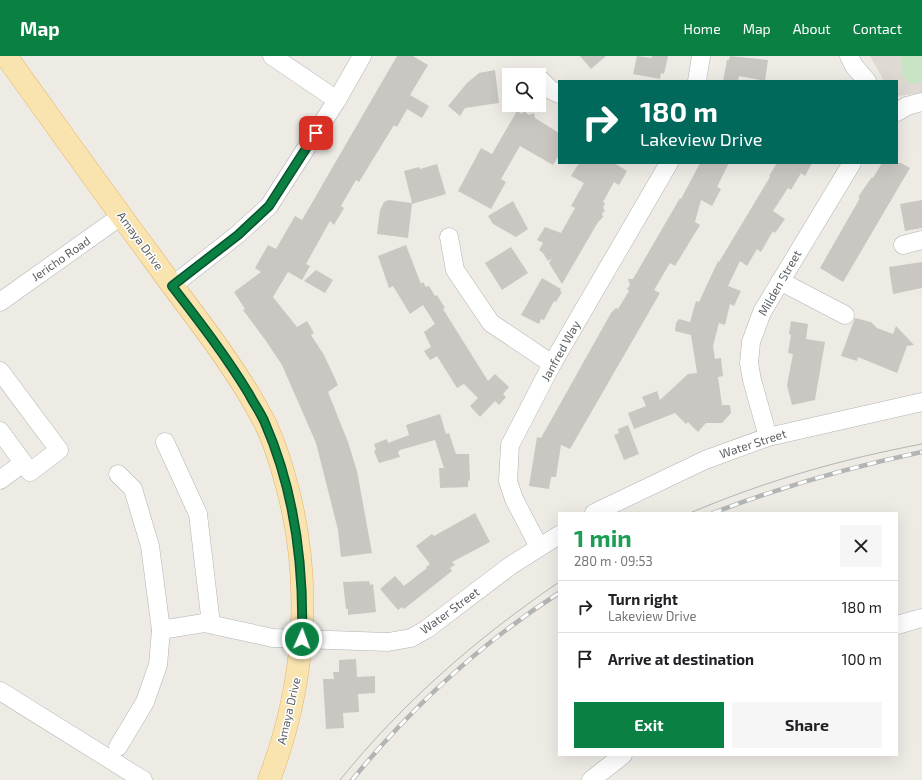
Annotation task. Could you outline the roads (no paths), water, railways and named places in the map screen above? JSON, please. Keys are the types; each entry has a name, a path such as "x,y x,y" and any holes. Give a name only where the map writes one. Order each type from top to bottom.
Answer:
{"main road":[{"name":"Amaya Drive","path":"6,56 172,286 228,360 264,422 276,452 293,513 299,544 303,599 302,639 294,700 287,730 269,780"}],"street":[{"path":"272,56 337,100"},
{"path":"172,286 238,235 269,206 337,100 362,56"},
{"path":"697,80 701,56"},
{"path":"849,56 854,66 866,80"},
{"path":"546,85 558,94"},
{"path":"898,111 907,106 922,102"},
{"name":"Janfred Way","path":"539,547 514,499 508,481 510,445 552,364 668,164"},
{"name":"Milden Street","path":"768,437 752,380 749,363 751,342 762,312 851,164"},
{"name":"Jericho Road","path":"0,302 121,216"},
{"path":"449,237 455,270 491,323 552,364"},
{"path":"903,245 922,240"},
{"path":"780,281 845,315"},
{"path":"0,371 59,450 30,472 0,431"},
{"name":"Water Street","path":"596,512 705,460 768,437 922,402"},
{"path":"165,442 198,514 211,624"},
{"path":"0,480 23,463"},
{"path":"118,474 133,489 150,546 161,630 158,665 145,702 118,747"},
{"name":"Water Street","path":"161,630 204,623 273,638 388,642 410,638 428,629 510,566 558,536"},
{"path":"898,625 922,618"},
{"path":"0,692 143,780"},
{"path":"591,780 622,756"}],"tram line":[{"path":"692,512 718,501 804,472 922,444"},
{"path":"340,780 389,724 442,673 499,626 558,583"}],"railway":[{"path":"716,512 816,478 922,452"},
{"path":"352,780 398,727 448,678 502,633 558,594"}]}
